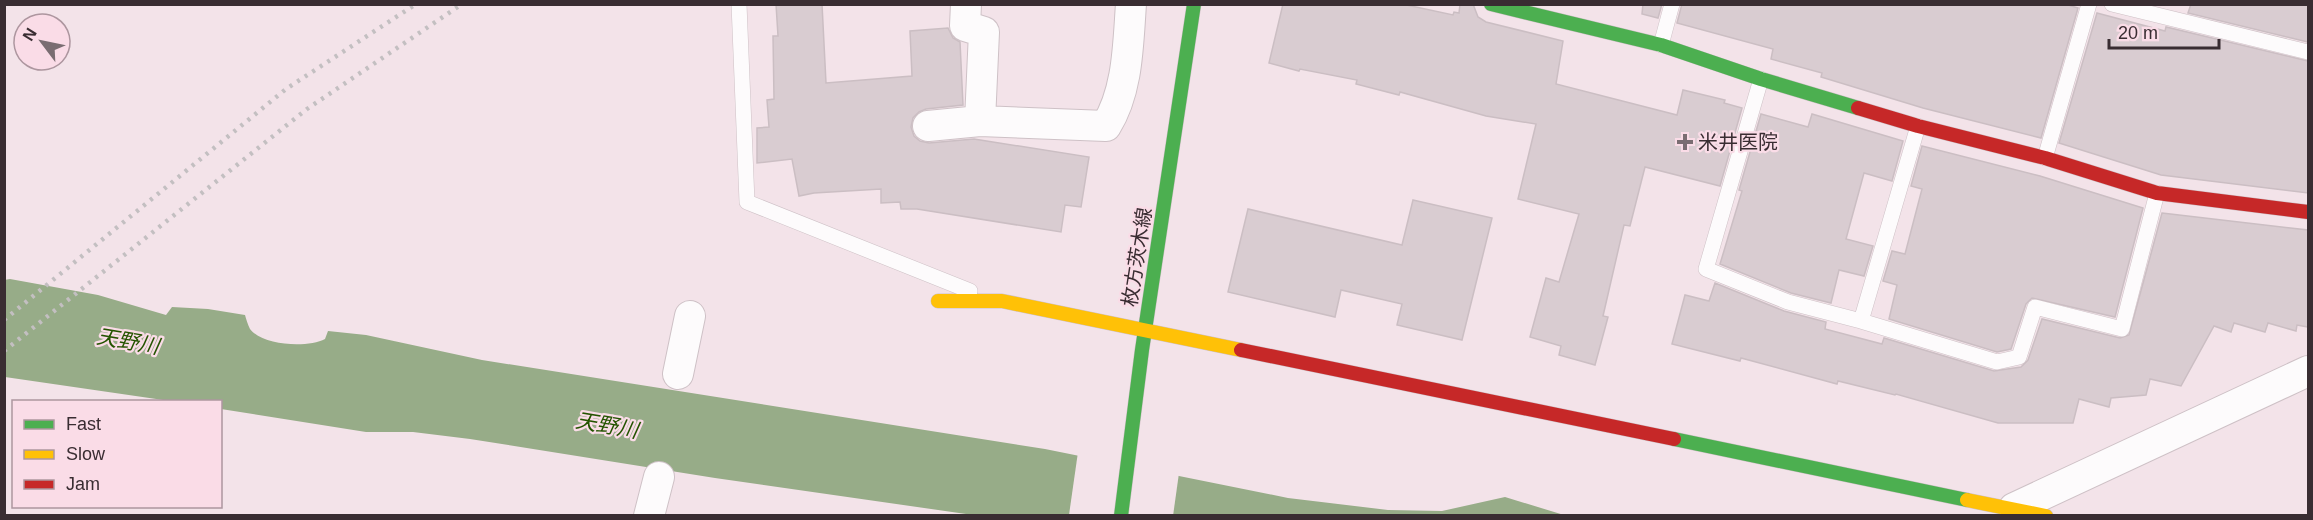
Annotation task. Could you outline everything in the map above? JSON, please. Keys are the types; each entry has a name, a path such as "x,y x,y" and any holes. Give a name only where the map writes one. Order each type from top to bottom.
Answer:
{"street":[{"path":"966,4 965,26 984,32 980,121"},
{"path":"928,126 980,121 1106,126 1112,116 1127,65 1131,4"},
{"name":"枚方茨木線","path":"1121,516 1142,350 1194,4"},
{"path":"1491,4 1661,45 1918,126 2045,158 2157,193 2308,212"},
{"path":"938,301 1002,301 2046,516"},
{"path":"678,374 690,316"},
{"path":"2014,508 2308,371"},
{"path":"649,516 659,477"}],"lane":[{"path":"739,4 747,202 952,285 1002,301"},
{"path":"1661,45 1672,4"},
{"path":"2045,158 2089,4"},
{"path":"2112,4 2308,52"},
{"path":"1761,78 1706,269 1788,302 1861,321 1997,362 2019,357 2035,307 2122,330 2157,193"},
{"path":"1861,321 1918,126"}],"water":[{"name":"天野川","path":"10,279 98,295 166,315 172,307 208,309 245,315 250,329 256,335 286,344 317,342 325,339 328,331 366,335 482,360 1045,449 1288,498 1388,510 1442,511 1505,497 1564,515 973,515 715,478 470,439 413,432 366,432 222,409 222,400 163,400 5,377 4,280"}],"pier":[{"path":"1078,452 1179,473 1173,516 1069,515"}],"building":[{"path":"776,4 822,4 826,83 912,76 910,31 948,28 953,38 960,42 963,105 926,109 919,112 913,118 911,127 914,136 920,141 929,143 974,139 1089,157 1081,207 1065,205 1061,232 917,209 901,209 900,202 881,203 881,189 799,196 792,159 757,163 757,128 769,127 767,100 774,99 773,36 778,36"},
{"path":"1283,4 1402,4 1453,15 1454,12 1459,13 1460,4 1473,4 1478,17 1486,22 1563,41 1556,84 1677,115 1683,90 1725,100 1724,103 1742,108 1720,186 1645,167 1630,226 1624,225 1603,316 1608,317 1595,365 1559,355 1561,346 1530,337 1546,278 1559,282 1579,214 1518,199 1536,124 1486,116 1400,92 1399,95 1356,84 1357,80 1300,69 1299,71 1269,63"},
{"path":"1643,4 1662,4 1658,18 1642,14"},
{"path":"1682,4 2065,4 2078,8 2041,138 1923,108 1821,77 1822,73 1771,59 1773,49 1677,23"},
{"path":"2191,4 2308,4 2308,42 2188,13"},
{"path":"2097,13 2165,31 2166,27 2308,61 2308,193 2161,175 2059,143"},
{"path":"1761,114 1808,127 1812,114 1903,141 1892,181 1864,173 1846,239 1873,246 1864,276 1839,270 1831,303 1791,293 1720,264 1742,191 1739,190"},
{"path":"1922,146 2040,176 2143,208 2115,317 2032,298 2026,304 2011,349 1997,352 1889,319 1897,285 1883,281 1892,251 1905,254 1922,189 1911,186"},
{"path":"1413,200 1492,218 1462,340 1397,325 1402,304 1341,290 1335,317 1228,292 1248,209 1402,245"},
{"path":"2162,213 2308,230 2308,327 2297,325 2296,331 2268,323 2265,332 2234,323 2231,332 2214,326 2181,386 2150,379 2146,395 2111,398 2109,407 2079,399 2073,423 1998,423 1896,394 1838,381 1837,384 1741,358 1740,361 1672,344 1685,295 1709,301 1715,283 1784,311 1826,322 1825,329 1882,344 1884,338 1994,371 2021,367 2028,360 2042,319 2120,338 2129,335"}],"railway":[{"path":"4,320 286,89 416,4"},
{"path":"4,351 307,109 462,4"}],"traffic: fast":[{"path":"1121,516 1142,350 1194,4"},
{"path":"1491,4 1661,45 1761,79 1858,108"},
{"path":"1674,439 1967,500"}],"traffic: slow":[{"path":"938,301 1002,301 1241,350"},
{"path":"1967,500 2046,516"}],"traffic: jam":[{"path":"1858,108 1918,126 2045,158 2157,193 2308,212"},
{"path":"1241,350 1674,439"}],"place":[{"name":"米井医院","path":"1685,142"}]}
